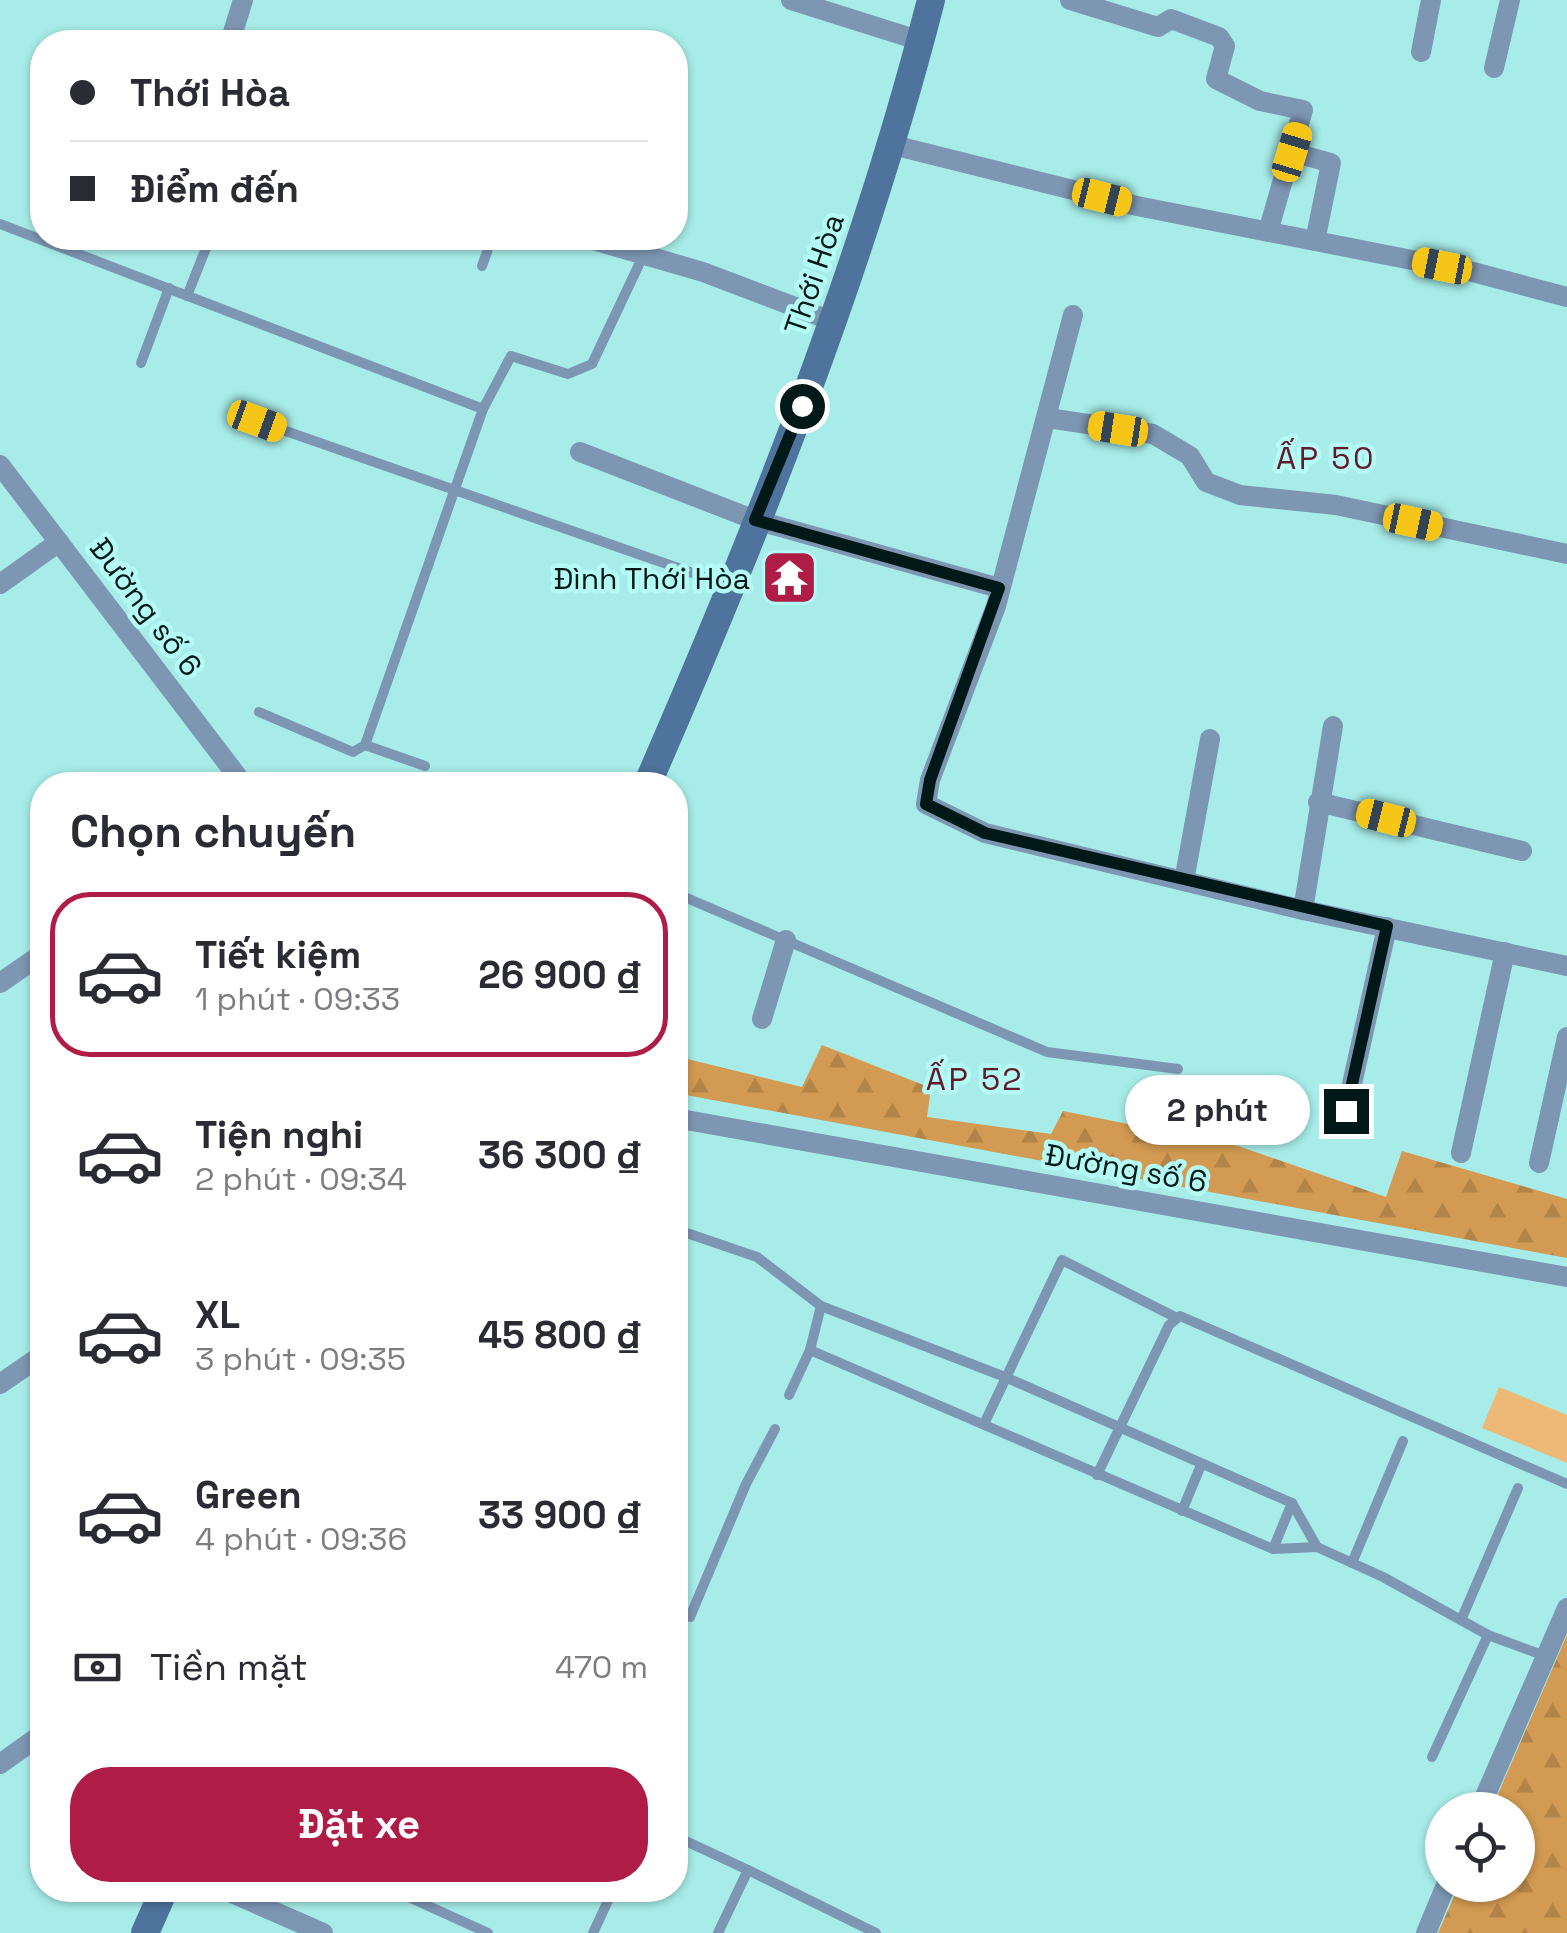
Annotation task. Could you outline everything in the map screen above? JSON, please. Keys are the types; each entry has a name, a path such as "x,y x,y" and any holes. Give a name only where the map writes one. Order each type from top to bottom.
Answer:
{"street":[{"path":"234,30 243,0"},
{"path":"791,0 921,41"},
{"name":"Thới Hòa","path":"653,772 732,587 832,321 893,144 931,0"},
{"path":"1070,0 1158,27 1171,19 1219,37 1224,46 1214,72 1216,80 1260,101 1303,110 1268,232"},
{"path":"1421,52 1431,0"},
{"path":"1494,68 1510,0"},
{"path":"893,144 1137,206 1473,272 1567,297"},
{"path":"1292,152 1331,163 1314,242"},
{"path":"625,250 703,272 832,321"},
{"path":"1073,315 999,588 930,780 926,804 985,833 1303,910 1567,966"},
{"path":"1048,418 1154,434 1190,456 1206,482 1240,495 1336,506 1567,554"},
{"path":"580,452 755,520 999,588"},
{"name":"Đường số 6","path":"0,465 234,772"},
{"path":"0,584 59,542"},
{"path":"1303,910 1333,726"},
{"path":"1184,881 1210,739"},
{"path":"1318,802 1522,852"},
{"path":"1346,1111 1387,926"},
{"path":"762,1019 786,940"},
{"path":"1461,1153 1505,952"},
{"path":"0,983 30,962"},
{"path":"1539,1162 1563,1073 1567,1038"},
{"name":"Đường số 6","path":"688,1120 1567,1277"},
{"path":"0,1384 30,1363"},
{"path":"1487,1792 1567,1608"},
{"path":"0,1764 30,1743"},
{"path":"145,1933 159,1902"},
{"path":"253,1902 324,1933"},
{"path":"1426,1933 1439,1902"}],"lane":[{"path":"0,224 30,235"},
{"path":"188,296 205,250"},
{"path":"482,266 488,250"},
{"path":"74,251 483,409"},
{"path":"259,712 353,752 365,744 457,492 483,409 511,356 568,374 592,364 644,256"},
{"path":"140,363 169,288"},
{"path":"257,421 732,587"},
{"path":"365,744 425,766"},
{"path":"688,899 1047,1052 1178,1068"},
{"path":"688,1233 757,1257 821,1306 1005,1377 1292,1503 1317,1547"},
{"path":"984,1424 1062,1260 1174,1317 1188,1316 1567,1484"},
{"path":"789,1395 810,1350 821,1306"},
{"path":"1097,1474 1174,1317"},
{"path":"810,1350 1273,1549 1317,1547 1488,1635 1545,1656"},
{"path":"690,1617 746,1484 775,1429"},
{"path":"1352,1563 1403,1441"},
{"path":"1182,1511 1200,1464"},
{"path":"1461,1620 1518,1488"},
{"path":"1273,1549 1292,1503"},
{"path":"1432,1757 1488,1635"},
{"path":"688,1842 876,1933"},
{"path":"718,1933 748,1870"},
{"path":"420,1902 488,1933"},
{"path":"592,1933 607,1902"}],"green space":[{"path":"822,1045 931,1088 927,1117 1051,1134 1063,1111 1238,1146 1386,1197 1402,1151 1567,1199 1567,1258 688,1095 688,1059 802,1087"},
{"path":"1567,1635 1567,1933 1438,1933 1452,1902 1535,1902 1535,1792 1499,1792"}],"shaded area":[{"path":"1499,1387 1567,1415 1567,1463 1482,1428"}],"place":[{"name":"Đình Thới Hòa","path":"789,578"}],"district":[{"name":"ẤP 50","path":"1326,458"},
{"name":"ẤP 52","path":"975,1079"}],"route":[{"path":"802,406 755,520 999,588 996,606 930,780 926,804 947,818 985,833 1303,910 1387,926 1346,1111"}]}
